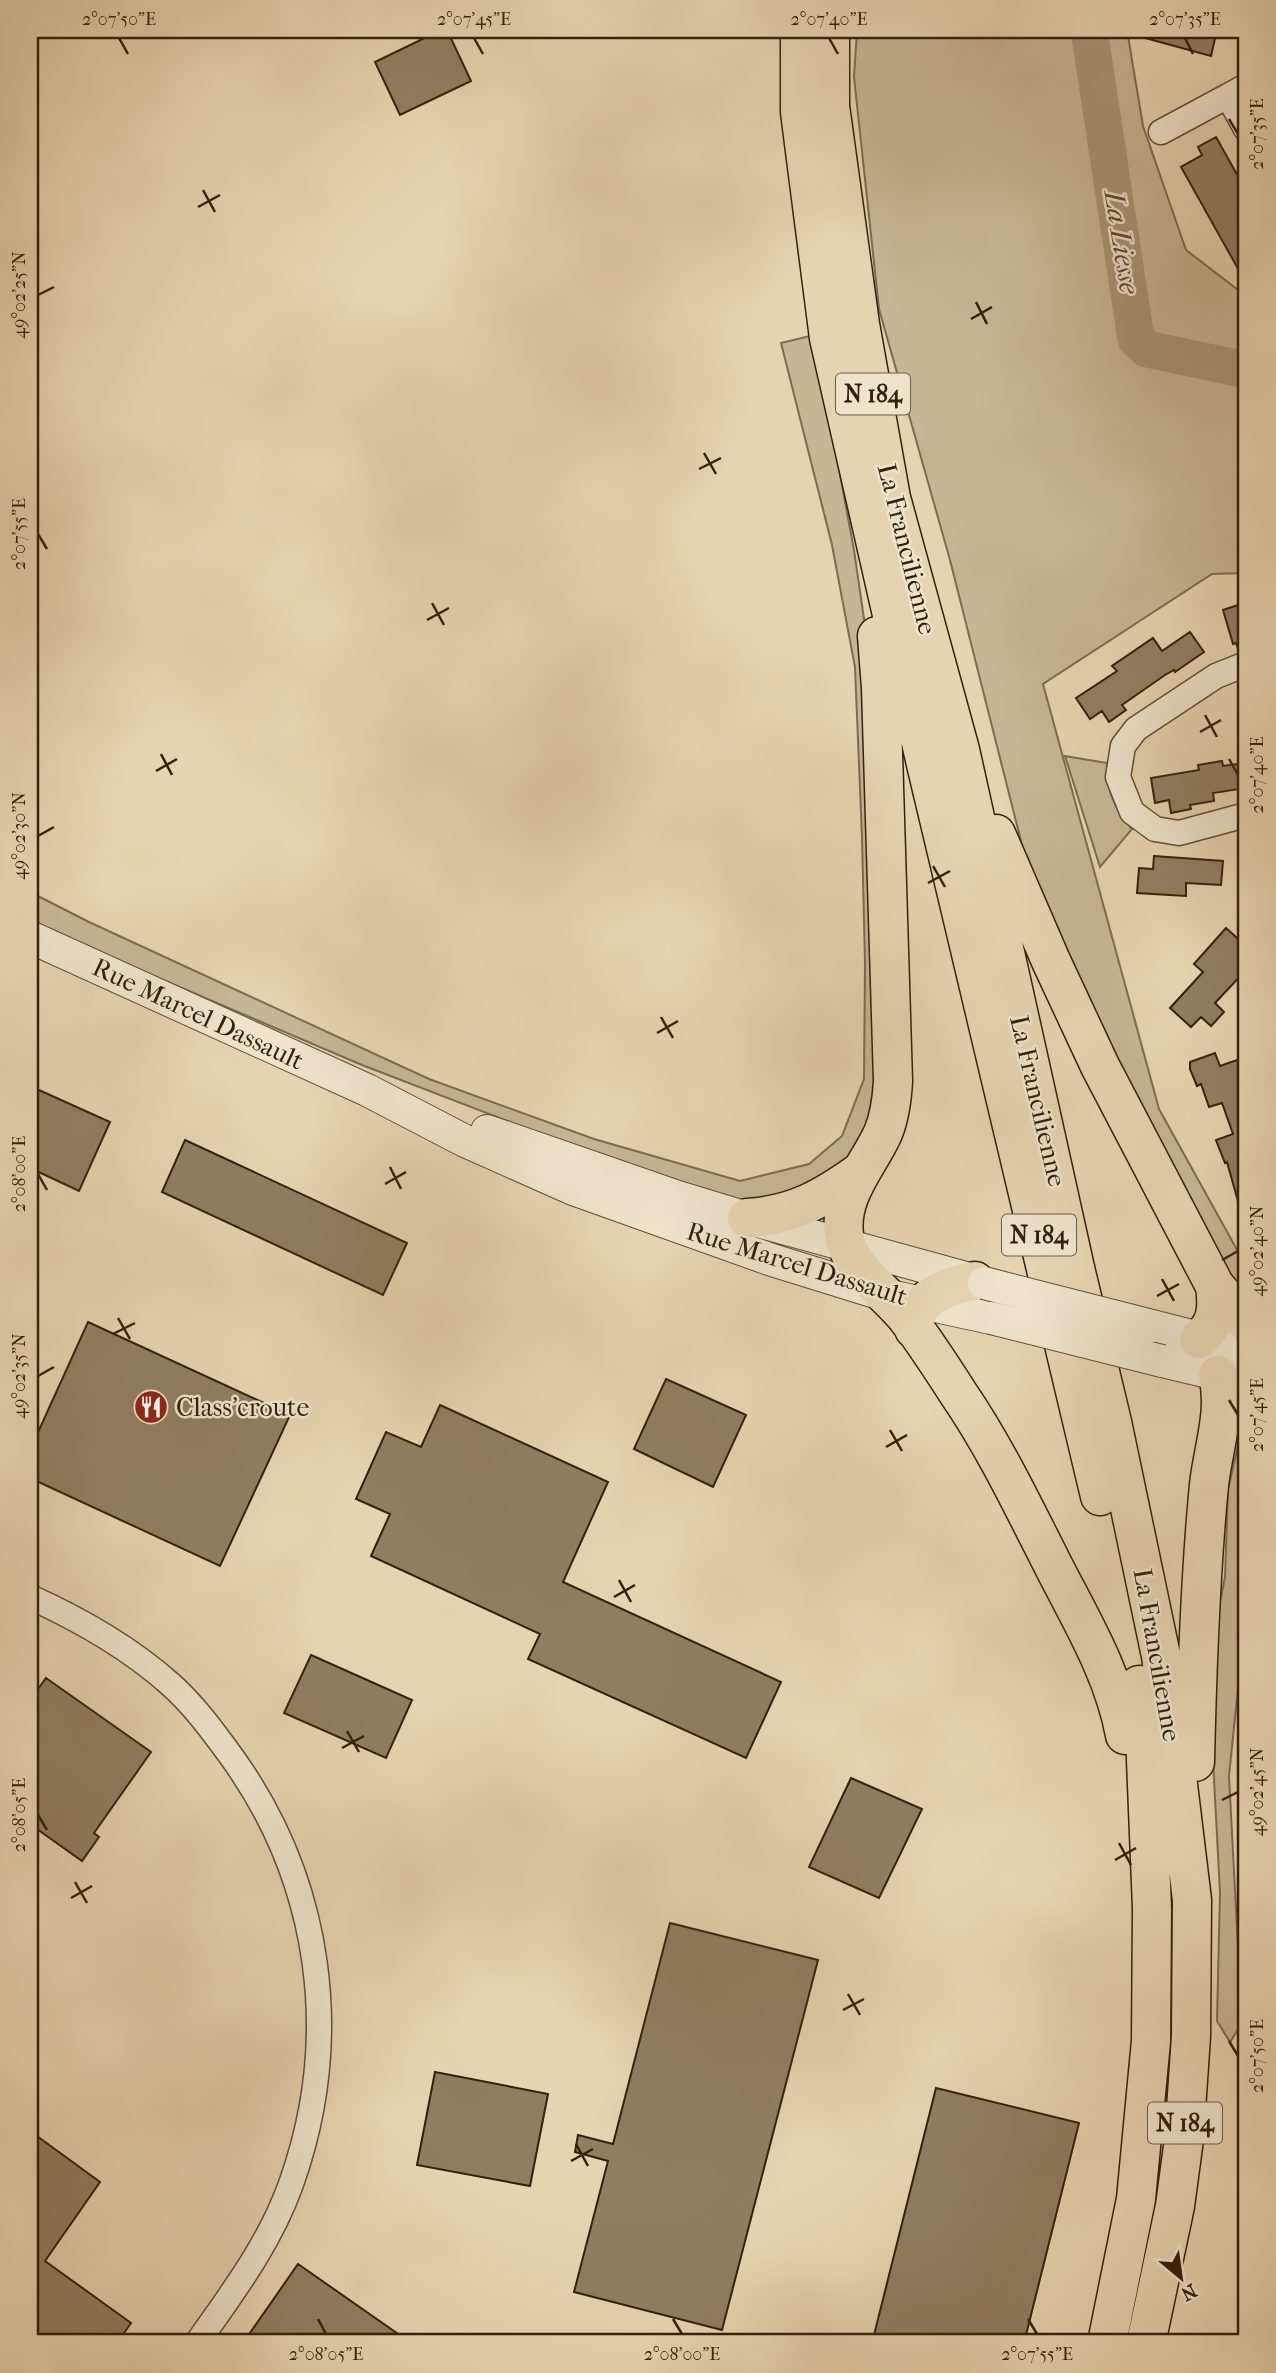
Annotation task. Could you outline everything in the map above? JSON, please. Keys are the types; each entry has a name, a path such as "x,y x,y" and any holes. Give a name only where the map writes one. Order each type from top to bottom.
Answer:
{"highway":[{"name":"La Francilienne","path":"800,30 800,112 829,338 1086,1430 1130,1631 1145,1735 1152,1909 1151,2041 1136,2199 1107,2343"},
{"name":"La Francilienne","path":"830,30 830,106 860,324 889,485 960,750 1075,1268 1112,1422 1161,1656 1192,1900 1191,2036 1184,2139 1175,2206 1146,2343"},
{"path":"881,568 876,609 883,728 893,1081 889,1116 873,1152 860,1172 844,1213 846,1244 865,1274 886,1295 919,1316 959,1393 1000,1461 1106,1671 1123,1724 1152,1909"},
{"path":"960,750 1051,961 1100,1066 1215,1286 1246,1322"},
{"path":"747,1218 766,1217 798,1209 817,1201 860,1172"},
{"path":"919,1316 948,1287 980,1282"},
{"path":"1199,1339 1213,1323 1218,1304 1215,1286"},
{"path":"1192,1900 1196,1699 1210,1484 1233,1415 1222,1394 1237,1368"}],"street":[{"path":"1161,132 1237,91 1246,129"},
{"path":"1246,664 1216,676 1136,729 1122,746 1118,778 1132,812 1155,829 1179,833 1246,815"},
{"name":"Rue Marcel Dassault","path":"30,937 368,1090 465,1141 573,1189 772,1260 886,1295"},
{"name":"Rue Marcel Dassault","path":"368,1090 678,1197 747,1218 1199,1339"},
{"name":"Rue Marcel Dassault","path":"919,1316 991,1318 1162,1361 1237,1368"},
{"path":"1199,1339 1214,1362 1237,1368"},
{"path":"30,1597 89,1625 119,1644 171,1685 191,1705 248,1779 268,1812 305,1913 315,1958 320,2016 318,2069 304,2140 273,2229 256,2259 197,2343"}],"shaded area":[{"path":"857,30 1127,30 1143,126 1186,250 1246,296 1246,573 1212,574 1043,684 1159,1109 1246,1266 1246,1307 1149,1132 1025,857 950,560 879,309 854,77"},
{"path":"814,335 854,550 869,653 878,1120 839,1178 756,1205 721,1197 541,1134 362,1065 30,923 30,892 89,922 429,1079 594,1139 740,1181 809,1164 842,1136 864,1079 865,962 855,667 832,545 781,343"},
{"path":"1065,756 1107,763 1112,798 1132,829 1100,867"},
{"path":"1246,1428 1246,1610 1229,1776 1242,2023 1230,2042 1217,2021 1220,1893 1208,1664 1225,1577 1228,1490 1240,1436"}],"building":[{"path":"441,30 447,30 471,81 400,115 375,62"},
{"path":"1139,30 1217,30 1211,56 1138,36"},
{"path":"1216,137 1239,178 1244,179 1246,184 1246,283 1181,167 1202,155 1198,147"},
{"path":"1246,605 1246,649 1239,651 1236,643 1233,644 1223,610"},
{"path":"1190,632 1204,652 1122,705 1126,710 1109,722 1102,711 1090,719 1076,698 1117,671 1112,666 1153,638 1162,651"},
{"path":"1222,761 1223,766 1246,763 1246,788 1213,793 1214,801 1190,805 1191,809 1171,813 1169,800 1155,803 1151,778 1199,770 1198,765"},
{"path":"1154,856 1223,861 1221,885 1186,883 1186,896 1137,893 1139,868 1153,869"},
{"path":"1226,928 1246,946 1238,958 1246,965 1246,970 1215,1003 1224,1012 1211,1026 1201,1017 1191,1027 1170,1008 1203,972 1194,964"},
{"path":"1215,1053 1220,1066 1237,1060 1246,1085 1246,1211 1241,1212 1227,1162 1225,1163 1216,1140 1233,1134 1222,1103 1209,1107 1201,1084 1197,1086 1190,1069 1190,1062"},
{"path":"30,1086 110,1122 79,1191 30,1168"},
{"path":"185,1140 407,1243 383,1295 162,1192"},
{"path":"88,1322 290,1415 220,1566 30,1478 30,1450"},
{"path":"666,1379 746,1415 713,1487 634,1449"},
{"path":"440,1405 608,1482 563,1582 781,1682 746,1758 528,1659 540,1634 371,1556 390,1514 356,1499 386,1432 421,1447"},
{"path":"311,1655 412,1700 386,1758 284,1713"},
{"path":"46,1678 151,1752 94,1833 99,1837 82,1861 30,1824 30,1700"},
{"path":"851,1778 922,1809 879,1898 809,1867"},
{"path":"670,1923 818,1960 722,2330 574,2292 608,2161 575,2152 578,2135 613,2144"},
{"path":"435,2072 548,2094 530,2186 417,2165"},
{"path":"936,2088 1079,2123 1024,2343 872,2343"},
{"path":"30,2131 100,2182 45,2261 131,2323 117,2343 30,2343"},
{"path":"298,2264 411,2343 243,2343"}],"waterway":[{"name":"La Liesse","path":"1089,30 1136,339 1147,349 1246,370"}],"place":[{"name":"Class'croute","path":"151,1407"}]}
